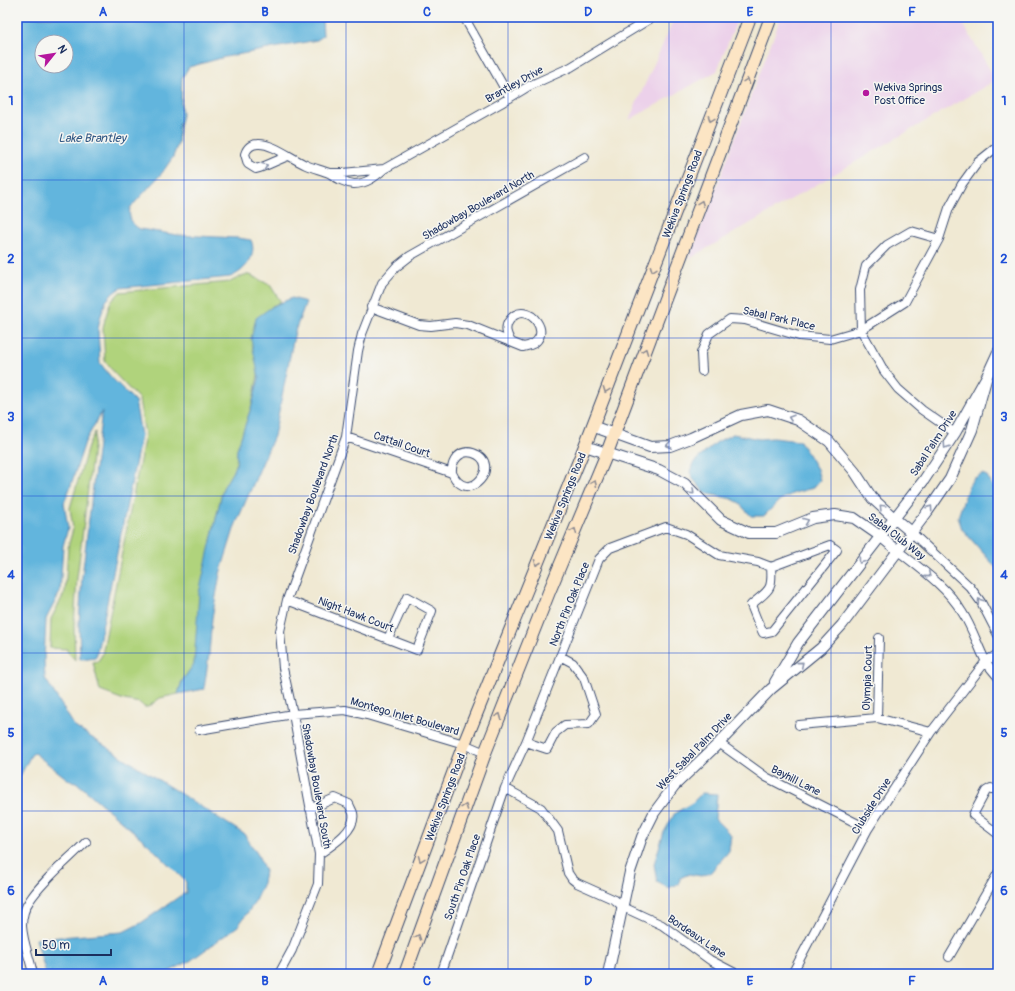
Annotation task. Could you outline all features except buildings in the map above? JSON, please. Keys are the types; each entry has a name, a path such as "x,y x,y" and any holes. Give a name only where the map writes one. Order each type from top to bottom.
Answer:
{"main road":[{"name":"Wekiva Springs Road","path":"378,974 464,744 585,446 750,17"},
{"name":"Wekiva Springs Road","path":"405,974 485,753 549,592 607,453 771,17"}],"street":[{"path":"464,17 510,98"},
{"name":"Brantley Drive","path":"288,156 256,169 248,164 245,154 248,147 256,143 266,144 288,156 345,182 354,184 364,182 375,177 384,169 529,86 571,66 654,17"},
{"name":"Sabal Park Place","path":"702,371 701,353 709,334 730,319 745,320 799,336 830,339 861,330 905,302 939,239 949,208 962,184 978,162 998,146"},
{"name":"Shadowbay Boulevard North","path":"293,714 283,668 280,631 286,600 346,437 362,334 371,307 382,283 396,267 410,256 585,157"},
{"name":"Brantley Drive","path":"328,173 384,169"},
{"path":"361,171 364,182"},
{"path":"939,239 911,231 887,245 866,266 860,290 861,330 884,371 898,389 922,410 955,433"},
{"path":"371,307 419,325 432,326 455,323 468,325 511,342 516,346 522,347 535,343 539,338 540,331 536,319 524,313 517,314 512,318 508,323 506,330 507,336 511,342"},
{"name":"Sabal Palm Drive","path":"894,518 924,480 955,433 987,376 998,352"},
{"name":"Sabal Palm Drive","path":"898,550 912,533 950,479 972,430 987,376"},
{"name":"Sabal Club Way","path":"592,426 650,447 670,446 741,415 768,410 798,420 830,440 855,472 872,498 970,587 981,602 998,635"},
{"name":"Cattail Court","path":"346,437 452,473 460,484 466,486 472,486 483,478 485,466 482,459 477,455 464,453 454,460 452,473"},
{"name":"Sabal Club Way","path":"585,446 659,470 685,484 722,520 749,533 776,533 813,518 835,515 854,518 898,550 934,580 950,596 962,612 986,661 998,677"},
{"name":"West Sabal Palm Drive","path":"771,689 798,643 894,518"},
{"name":"North Pin Oak Place","path":"505,788 526,742 599,559 610,548 666,527 686,534 719,555 758,562 771,568"},
{"path":"830,544 838,550 772,631 763,632 751,606 768,591 772,584 773,576 771,568 830,544"},
{"name":"West Sabal Palm Drive","path":"608,974 632,865 642,837 654,813 674,786 771,689 821,648 842,625 898,550"},
{"name":"Night Hawk Court","path":"286,600 388,639 417,650 432,611 407,597 388,639"},
{"name":"Olympia Court","path":"877,718 880,638"},
{"path":"986,661 998,654"},
{"path":"526,742 547,749 556,732 565,725 589,724 596,714 584,678 573,663 560,656"},
{"name":"Clubside Drive","path":"792,974 868,829 931,732 986,661"},
{"name":"Montego Inlet Boulevard","path":"199,730 293,714 325,710 345,710 368,714 464,744 485,753"},
{"name":"Shadowbay Boulevard South","path":"279,974 295,943 318,884 319,854 293,714"},
{"name":"Olympia Court","path":"799,725 877,718 931,732"},
{"name":"Bayhill Lane","path":"719,742 766,777 868,829"},
{"name":"Bordeaux Lane","path":"505,788 541,808 558,831 566,863 572,879 577,883 615,900 623,907 662,925 710,960 737,974"},
{"name":"South Pin Oak Place","path":"441,974 505,788"},
{"path":"998,791 991,788 986,791 973,815 998,834"},
{"path":"310,809 335,798 349,804 353,814 350,829 336,843 319,854"},
{"path":"33,974 24,942 22,924 24,912 29,900 39,888 86,842"},
{"path":"949,957 998,873"}],"shaded area":[{"path":"675,17 738,17 717,71 629,120"},
{"path":"781,17 959,17 996,80 689,259"}],"green space":[{"path":"244,275 250,275 270,285 281,302 272,306 252,405 237,449 236,466 223,488 211,540 194,664 182,681 178,694 160,698 148,707 144,707 140,703 124,700 100,691 93,662 98,661 102,655 145,435 139,399 115,374 105,361 103,329 105,319 110,303 120,292 230,282"},
{"path":"95,432 77,578 74,625 75,660 67,649 50,648 51,619 65,592 68,547 73,529 70,508 89,443"}],"water":[{"name":"Lake Brantley","path":"17,17 211,17 218,21 235,17 322,17 323,36 317,40 225,57 189,67 182,78 182,115 179,127 178,143 173,157 162,173 130,208 131,221 140,229 177,235 251,240 253,252 245,267 230,277 120,288 106,301 100,318 98,330 100,363 111,377 135,401 141,435 96,657 80,659 79,624 82,577 102,411 85,442 64,503 68,528 63,546 60,592 46,619 44,660 45,678 75,727 244,834 258,855 265,871 263,883 253,905 238,926 190,961 164,974 46,974 36,939 123,932 141,923 186,893 186,882 148,844 76,782 70,781 34,753 31,755 17,782"},
{"path":"292,298 306,302 295,331 274,436 235,526 220,574 212,618 204,689 178,694 182,681 194,664 199,593 223,488 236,466 237,449 252,405 259,378 251,339 256,318 273,306"},
{"path":"733,434 759,439 773,438 800,441 817,469 820,480 813,488 794,493 780,500 764,516 751,516 738,502 732,499 705,493 694,480 690,472 693,463 717,442"},
{"path":"982,474 987,476 998,495 998,570 962,529 958,517 968,487 973,479"},
{"path":"702,793 717,794 715,819 731,835 729,851 710,873 701,876 689,874 680,878 679,884 668,888 657,882 654,864 664,832 675,813 692,803"}],"place":[{"name":"Wekiva Springs Post Office","path":"866,93"}]}
